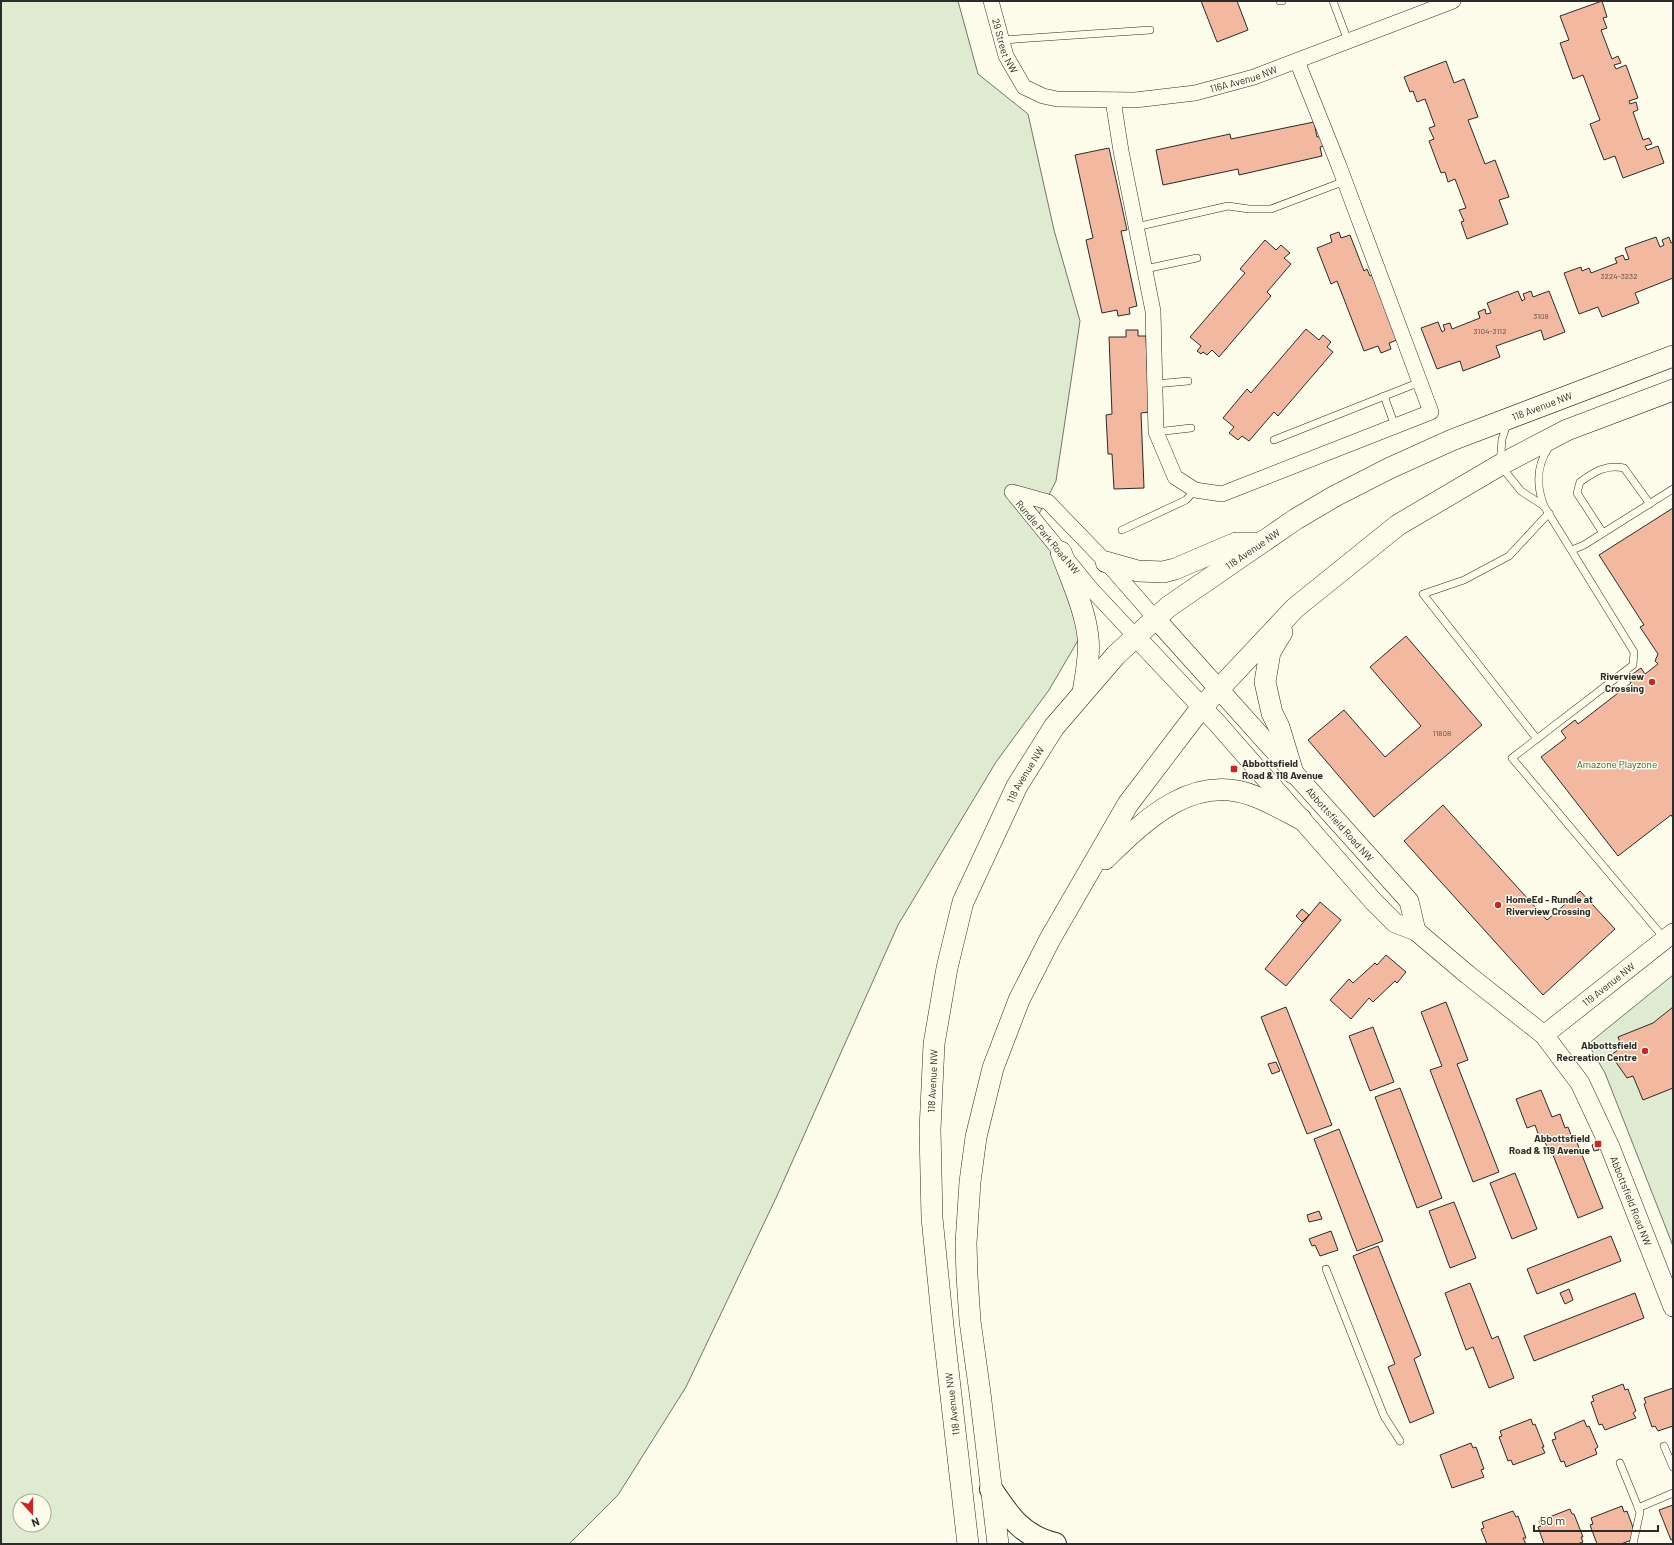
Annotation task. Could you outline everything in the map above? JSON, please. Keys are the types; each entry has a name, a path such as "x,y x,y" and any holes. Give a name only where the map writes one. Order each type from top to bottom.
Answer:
{"highway":[{"path":"991,1489 1013,1522 1033,1536 1055,1544"}],"main road":[{"name":"118 Avenue NW","path":"968,1544 932,1218 930,1130 934,1044 947,968 963,902 1017,786 1054,727 1116,655 1168,607 1260,543 1335,496 1390,468 1452,440 1509,420 1673,356"},
{"path":"998,1544 970,1321 967,1276 966,1242 970,1182 976,1137 983,1103 993,1068 1019,1000 1050,939 1128,804 1218,688 1295,608 1398,525 1500,465 1561,433 1673,390"},
{"path":"1106,562 1138,571 1163,572 1176,569 1236,543 1260,543"},
{"path":"1061,552 1079,603 1088,637 1089,653 1083,692"},
{"path":"1293,773 1279,727 1272,713 1265,682 1270,652 1295,608"},
{"path":"1087,877 1128,837 1156,814 1178,799 1198,792 1217,789 1234,790 1254,796 1301,819"}],"street":[{"name":"29 Street NW","path":"992,1 1006,56 1024,87"},
{"name":"116A Avenue NW","path":"1024,87 1043,96 1057,99 1135,100 1195,92 1254,77 1453,1"},
{"path":"1113,100 1121,151 1153,310 1156,432 1175,477 1195,490 1222,494 1431,412 1345,181 1297,61"},
{"name":"Rundle Park Road NW","path":"1136,637 1061,552 1012,492 1048,502 1106,562 1155,618"},
{"name":"Abbottsfield Road NW","path":"1155,618 1409,901 1416,931"},
{"name":"Abbottsfield Road NW","path":"1136,637 1201,708 1217,723 1373,901 1396,923 1416,931 1468,975 1544,1035 1580,1083 1610,1146 1673,1307"},
{"name":"119 Avenue NW","path":"1544,1035 1669,936"}],"lane":[{"path":"1333,1 1348,41"},
{"path":"1002,40 1150,30"},
{"path":"1136,227 1228,206 1249,209 1271,209 1345,181"},
{"path":"1145,269 1197,258"},
{"path":"1156,384 1188,381"},
{"path":"1274,440 1420,382"},
{"path":"1384,396 1396,426"},
{"path":"1509,420 1502,439 1500,465 1521,491 1544,506"},
{"path":"1156,432 1191,428"},
{"path":"1561,433 1548,447 1539,466 1539,490 1544,506 1634,652 1633,665 1512,758 1669,936"},
{"path":"1603,533 1577,493 1580,482 1594,473 1612,466 1624,468 1650,504"},
{"path":"1572,550 1603,533 1673,489"},
{"path":"1122,530 1186,500 1195,490"},
{"path":"1537,739 1423,594 1464,580 1509,556 1549,513"},
{"path":"1326,1269 1384,1416 1400,1440"},
{"path":"1664,1446 1673,1467"},
{"path":"1620,1463 1640,1512 1633,1544"},
{"path":"1638,1508 1673,1493"}],"green space":[{"path":"1,1 958,1 978,74 1028,114 1054,230 1080,321 1056,481 1038,516 1053,553 1080,637 1049,690 996,762 898,925 776,1198 686,1387 618,1495 569,1544 1,1544"},
{"path":"1673,975 1673,1246 1605,1073 1588,1044"}],"building":[{"path":"1201,1 1237,1 1248,30 1217,42"},
{"path":"1602,1 1607,17 1603,18 1607,28 1601,30 1612,59 1618,56 1621,63 1614,65 1616,69 1626,65 1638,98 1629,101 1630,104 1636,102 1638,110 1633,112 1643,140 1649,138 1652,144 1645,146 1647,150 1658,146 1664,163 1623,178 1615,156 1604,160 1590,124 1600,120 1583,75 1573,79 1560,43 1569,40 1560,16"},
{"path":"1446,61 1454,83 1464,79 1478,117 1468,120 1485,164 1495,160 1509,197 1499,200 1508,224 1467,239 1461,222 1464,221 1459,210 1466,208 1455,179 1448,182 1445,172 1441,173 1429,141 1434,139 1429,128 1435,126 1425,99 1417,102 1413,91 1410,92 1404,77"},
{"path":"1314,122 1317,137 1323,136 1325,146 1320,147 1322,156 1239,175 1238,169 1163,185 1156,150 1230,134 1231,139"},
{"path":"1109,148 1127,230 1121,231 1137,306 1129,308 1130,314 1118,316 1117,310 1102,313 1086,240 1093,238 1075,155"},
{"path":"1339,232 1341,238 1350,235 1364,271 1367,269 1370,276 1372,275 1397,340 1389,343 1391,349 1381,353 1378,346 1364,351 1337,281 1331,284 1317,248 1332,242 1330,235"},
{"path":"1656,237 1660,247 1664,245 1662,240 1669,237 1671,243 1673,242 1673,278 1635,293 1639,303 1602,317 1598,307 1579,314 1564,273 1581,267 1582,271 1589,268 1591,273 1617,263 1615,258 1623,255 1625,260 1629,259 1625,248"},
{"path":"1265,240 1276,250 1281,245 1290,253 1284,258 1291,264 1267,292 1271,296 1219,357 1212,350 1207,355 1203,352 1201,354 1197,351 1201,346 1190,337 1245,273 1240,269"},
{"path":"1518,291 1522,301 1525,299 1523,294 1531,291 1533,297 1549,291 1565,332 1544,340 1541,330 1496,346 1500,357 1463,371 1460,361 1437,369 1421,328 1438,322 1442,332 1445,330 1443,325 1450,323 1452,329 1480,318 1478,312 1485,309 1486,314 1491,313 1487,303"},
{"path":"1306,329 1319,340 1323,335 1331,342 1327,347 1333,352 1278,416 1274,412 1249,441 1242,436 1238,440 1229,433 1234,427 1223,418 1247,389 1251,393"},
{"path":"1126,330 1138,330 1138,336 1146,336 1149,412 1141,413 1144,488 1114,489 1112,454 1108,454 1106,415 1112,414 1109,337 1126,337"},
{"name":"Amazone Playzone","path":"1673,508 1673,818 1671,815 1618,856 1541,757 1566,738 1561,731 1575,720 1578,724 1631,683 1627,678 1641,668 1645,674 1658,664 1655,661 1658,654 1640,627 1644,625 1599,555"},
{"path":"1406,636 1482,725 1374,817 1308,740 1344,710 1385,757 1421,726 1370,667"},
{"name":"HomeEd - Rundle at Riverview Crossing","path":"1443,805 1547,920 1580,891 1615,929 1543,995 1404,841"},
{"path":"1320,902 1341,920 1286,986 1265,969"},
{"path":"1302,909 1309,915 1302,922 1296,916"},
{"path":"1386,955 1406,972 1397,983 1395,981 1373,1002 1369,998 1351,1019 1330,1000 1349,979 1353,983 1375,963 1377,965"},
{"path":"1446,1002 1468,1060 1457,1064 1499,1172 1473,1182 1430,1070 1442,1066 1421,1012"},
{"path":"1286,1007 1332,1125 1307,1134 1261,1017"},
{"name":"Abbottsfield Recreation Centre","path":"1673,1007 1673,1088 1643,1100 1633,1076 1627,1078 1611,1055 1622,1047 1618,1037 1653,1023"},
{"path":"1373,1027 1394,1082 1370,1091 1349,1036"},
{"path":"1276,1062 1280,1071 1272,1074 1268,1064"},
{"path":"1400,1088 1442,1198 1417,1208 1375,1097"},
{"path":"1541,1090 1552,1117 1560,1114 1565,1128 1568,1127 1573,1140 1576,1140 1603,1208 1578,1218 1551,1150 1549,1151 1543,1138 1540,1139 1535,1125 1527,1128 1516,1099"},
{"path":"1339,1129 1383,1241 1357,1251 1314,1139"},
{"path":"1596,1143 1599,1150 1594,1151 1592,1145"},
{"path":"1515,1173 1537,1229 1512,1239 1490,1183"},
{"path":"1454,1202 1476,1258 1450,1268 1429,1211"},
{"path":"1319,1211 1322,1219 1309,1222 1307,1215"},
{"path":"1331,1231 1338,1250 1320,1256 1315,1245 1312,1246 1309,1239"},
{"path":"1611,1236 1621,1261 1537,1294 1527,1269"},
{"path":"1378,1246 1421,1355 1414,1359 1434,1413 1410,1423 1388,1367 1395,1364 1353,1256"},
{"path":"1470,1283 1492,1339 1498,1336 1514,1378 1489,1388 1473,1347 1466,1350 1445,1293"},
{"path":"1569,1289 1573,1300 1565,1304 1560,1293"},
{"path":"1635,1293 1644,1318 1534,1361 1524,1336"},
{"path":"1623,1384 1625,1390 1628,1389 1636,1411 1633,1413 1636,1418 1605,1430 1602,1424 1599,1425 1591,1402 1594,1401 1592,1396"},
{"path":"1673,1388 1673,1426 1658,1431 1655,1426 1652,1427 1644,1404 1646,1403 1644,1398"},
{"path":"1531,1419 1533,1425 1535,1424 1545,1453 1513,1465 1511,1460 1508,1461 1499,1437 1502,1436 1500,1431"},
{"path":"1584,1420 1587,1427 1589,1426 1598,1447 1595,1449 1597,1454 1566,1467 1564,1461 1561,1462 1552,1440 1556,1439 1554,1433"},
{"path":"1471,1443 1473,1448 1476,1447 1484,1469 1481,1470 1484,1477 1452,1488 1440,1455"},
{"path":"1673,1505 1673,1539 1671,1540 1659,1510"},
{"path":"1622,1506 1624,1512 1627,1511 1635,1533 1634,1539 1621,1544 1597,1544 1590,1525 1593,1524 1591,1518"},
{"path":"1570,1509 1572,1514 1574,1514 1583,1537 1581,1537 1583,1542 1577,1544 1544,1544 1538,1527 1541,1526 1539,1521"},
{"path":"1513,1511 1516,1517 1518,1516 1526,1538 1523,1538 1526,1544 1487,1544 1481,1529 1484,1528 1482,1522"}],"place":[{"name":"Riverview Crossing","path":"1652,682"},
{"name":"Abbottsfield Road & 118 Avenue","path":"1234,769"},
{"name":"HomeEd - Rundle at Riverview Crossing","path":"1498,905"},
{"name":"Abbottsfield Recreation Centre","path":"1645,1051"},
{"name":"Abbottsfield Road & 119 Avenue","path":"1598,1144"}]}
